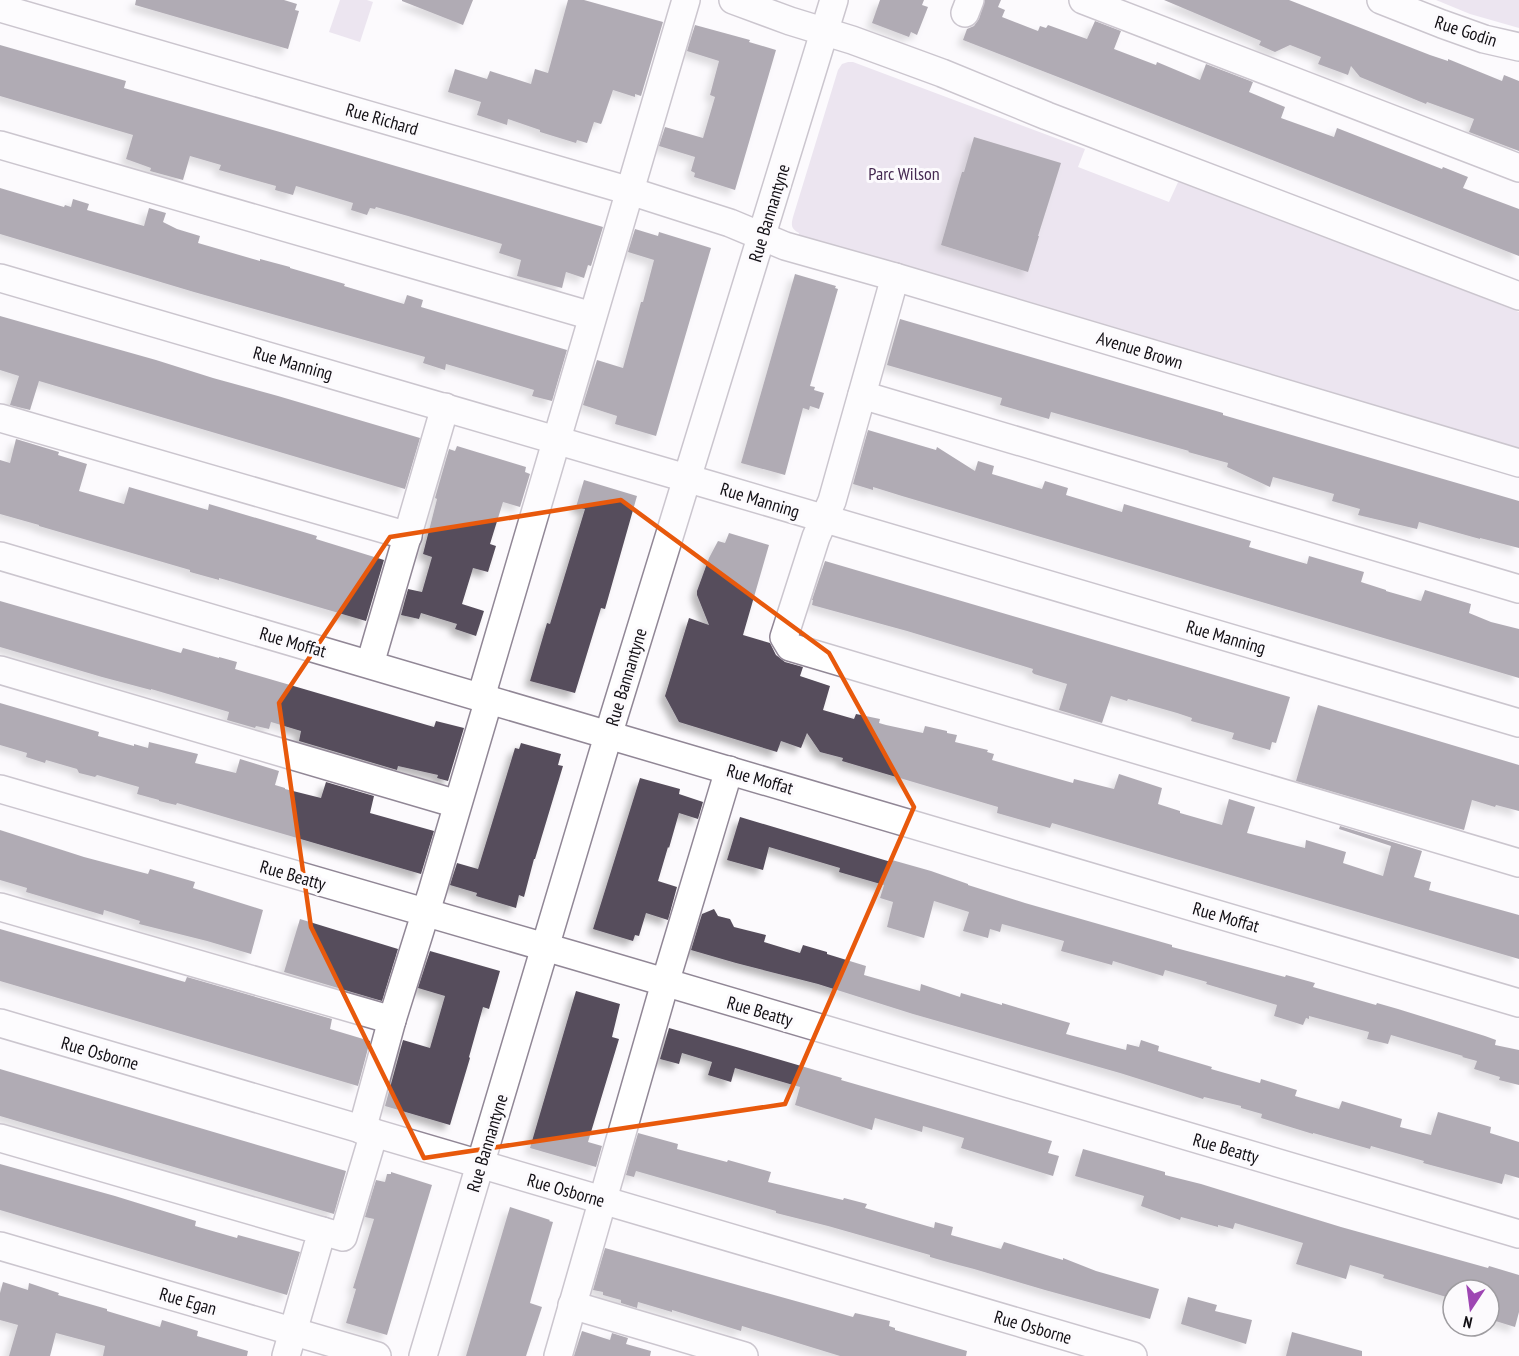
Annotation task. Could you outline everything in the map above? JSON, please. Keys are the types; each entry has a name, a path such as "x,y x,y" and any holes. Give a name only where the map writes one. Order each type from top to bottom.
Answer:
{"street":[{"path":"0,1138 343,1237 392,1020 457,804 556,440 686,0"},
{"path":"733,0 942,73 1047,116 1519,296"},
{"name":"Rue Bannantyne","path":"423,1356 608,734 834,0"},
{"path":"1083,0 1519,168"},
{"name":"Rue Godin","path":"1381,0 1474,36 1519,47"},
{"name":"Rue Richard","path":"0,8 630,191 730,223 762,236"},
{"path":"0,145 592,316"},
{"name":"Avenue Brown","path":"762,236 785,246 1519,463"},
{"path":"895,277 832,501 816,537 784,637 790,647 1519,863"},
{"name":"Rue Manning","path":"0,278 1519,723"},
{"path":"862,395 1519,589"},
{"path":"370,664 445,407"},
{"path":"0,418 408,536"},
{"name":"Rue Moffat","path":"0,556 1519,1003"},
{"path":"0,670 457,804"},
{"path":"558,1356 729,770"},
{"name":"Rue Beatty","path":"0,789 1519,1234"},
{"path":"0,907 392,1020"},
{"name":"Rue Osborne","path":"0,1023 1133,1356"},
{"path":"289,1344 322,1231"},
{"name":"Rue Egan","path":"0,1246 289,1344 377,1356"},
{"path":"572,1305 744,1356"}],"highlighted area":[{"path":"621,500 829,653 914,807 785,1104 424,1158 311,927 279,703 390,537"}],"green space":[{"path":"340,0 373,2 360,42 329,32"},
{"path":"1436,0 1519,0 1519,28 1470,14"},
{"name":"Parc Wilson","path":"848,62 1085,149 1078,167 1169,202 1179,180 1519,312 1519,450 798,238 799,233 792,227 793,217 838,70 842,64"}],"building":[{"path":"136,0 284,0 297,4 295,10 299,11 288,49 135,5"},
{"path":"402,0 473,0 463,25"},
{"path":"568,0 584,0 663,22 641,96 635,94 635,97 613,90 602,122 601,124 594,122 587,143 577,140 576,143 508,119 507,125 477,115 481,102 448,92 455,69 487,79 490,71 531,84 535,69 548,73"},
{"path":"880,0 924,0 922,5 928,7 917,35 911,32 909,37 872,23"},
{"path":"985,0 1001,0 998,7 1005,10 1002,17 1038,31 1040,26 1046,28 1048,25 1087,39 1095,21 1121,31 1114,49 1156,65 1157,62 1200,80 1206,64 1253,82 1249,92 1285,107 1281,118 1334,137 1337,128 1468,177 1463,188 1519,209 1519,256 963,40 967,29 974,26 979,19"},
{"path":"1164,0 1289,0 1502,81 1504,75 1519,81 1519,151 1469,132 1474,119 1427,102 1426,104 1360,77 1351,66 1348,75 1318,64 1321,57 1290,45 1275,52 1259,45 1261,41"},
{"path":"695,25 750,40 749,42 776,50 735,190 694,177 695,173 691,171 695,157 659,146 665,127 703,138 715,97 710,95 719,61 687,51"},
{"path":"0,45 126,81 124,88 603,227 591,266 588,265 584,278 566,272 562,288 517,276 521,260 499,253 502,244 408,216 376,207 375,209 370,208 367,215 351,210 353,203 296,186 293,195 275,190 276,186 219,170 221,165 190,156 183,180 150,171 151,168 126,159 133,135 0,96"},
{"path":"974,137 1061,163 1028,272 941,245"},
{"path":"0,188 64,207 65,205 71,207 73,199 89,204 87,210 144,226 149,208 166,213 163,222 200,236 198,243 290,267 404,304 407,295 423,300 421,307 567,350 552,401 532,396 534,390 487,376 446,364 445,370 423,363 425,357 0,234"},
{"path":"635,229 658,236 659,232 711,248 656,436 615,424 617,416 583,405 597,360 623,368 641,302 643,302 654,260 628,252"},
{"path":"795,274 836,286 835,288 838,289 810,386 824,393 819,409 810,406 809,410 803,408 785,475 741,463"},
{"path":"0,316 420,438 405,489 39,381 30,410 10,405 19,376 0,370"},
{"path":"900,319 1519,501 1519,548 1419,522 1417,529 1358,515 1360,509 1332,501 1334,494 1273,477 1270,487 1227,467 1228,463 1051,412 1049,419 1000,405 1002,398 887,365"},
{"path":"868,430 936,450 937,447 975,471 978,461 994,466 992,474 1042,489 1045,481 1068,488 1066,495 1122,512 1124,504 1251,541 1249,547 1307,564 1309,556 1364,572 1361,582 1386,591 1421,601 1425,590 1471,604 1469,613 1491,622 1519,629 1519,678 873,487 873,490 853,484"},
{"path":"16,439 59,452 58,455 87,464 79,491 124,504 129,487 208,510 209,504 317,536 316,539 384,560 366,621 219,578 219,580 190,572 190,570 0,514 0,460 10,463"},
{"path":"457,446 526,467 525,472 530,474 520,507 503,502 490,544 496,546 488,572 473,568 462,604 484,611 476,636 455,629 457,624 421,613 419,619 401,615 408,589 422,592 432,557 423,554 437,499 435,498 449,449 455,451"},
{"path":"584,480 637,496 605,609 601,608 575,693 530,681 585,509 576,507"},
{"path":"729,533 769,545 743,635 770,643 776,655 785,662 803,667 800,676 830,686 823,710 854,719 856,714 880,719 879,723 923,733 925,726 947,731 947,733 957,735 955,742 988,750 987,752 994,754 992,760 1073,783 1074,779 1114,789 1119,774 1162,788 1158,804 1222,825 1229,799 1255,807 1247,833 1305,848 1306,840 1346,852 1343,863 1383,876 1391,846 1339,829 1340,826 1422,851 1414,877 1431,882 1429,890 1519,915 1519,959 1052,823 1050,828 997,813 998,807 842,761 843,758 820,752 807,733 801,748 781,741 777,752 679,722 665,696 689,618 709,625 697,591 718,541 725,543"},
{"path":"825,561 1290,697 1276,743 1272,742 1270,750 1232,739 1234,733 1191,721 1192,718 1111,696 1102,723 1059,710 1067,684 1034,674 1033,669 812,605"},
{"path":"0,601 181,653 183,648 237,662 235,669 434,727 436,721 464,728 448,781 437,778 438,775 398,766 397,770 299,741 301,731 271,722 269,729 256,726 255,728 227,720 229,712 0,647"},
{"path":"0,703 99,732 98,736 134,746 134,744 148,748 149,742 198,754 195,763 236,773 240,759 279,771 275,785 321,798 326,782 374,796 370,813 434,831 421,874 177,803 176,805 159,801 137,794 139,787 97,775 95,777 79,773 77,769 46,760 45,763 26,757 27,753 0,745"},
{"path":"1318,705 1519,765 1519,811 1472,800 1464,830 1296,781"},
{"path":"521,743 561,754 558,765 563,766 524,897 519,895 516,908 476,896 477,893 450,885 457,863 478,869 515,748 519,749"},
{"path":"640,778 680,789 679,794 703,802 698,819 679,813 668,847 658,881 677,887 668,920 646,913 639,936 635,935 633,941 593,929"},
{"path":"740,817 891,862 892,860 931,871 1025,903 1172,945 1172,947 1315,983 1313,987 1376,1005 1377,1003 1485,1036 1496,1040 1495,1045 1519,1050 1519,1085 1499,1080 1500,1077 1474,1069 1477,1061 1463,1056 1391,1035 1388,1044 1367,1039 1369,1032 1309,1016 1303,1025 1274,1016 1277,1005 1206,984 1207,982 1165,970 1163,976 1113,961 1112,965 1061,951 1064,941 1002,924 1000,932 990,929 988,938 963,931 969,912 934,901 924,938 887,927 893,902 880,898 884,885 839,872 840,868 769,847 763,870 727,860"},
{"path":"0,830 84,857 148,874 150,869 195,882 193,888 263,910 251,954 139,924 140,921 104,910 103,915 26,892 27,888 0,880"},
{"path":"714,909 718,916 730,919 734,927 766,935 764,942 800,953 803,945 827,952 827,954 866,966 864,975 920,991 921,984 960,997 961,993 1070,1023 1066,1034 1126,1050 1127,1044 1139,1047 1141,1040 1159,1046 1158,1051 1212,1067 1211,1069 1260,1083 1261,1079 1297,1090 1295,1096 1339,1109 1342,1101 1402,1119 1400,1127 1431,1135 1438,1112 1491,1127 1490,1133 1519,1142 1519,1178 1505,1174 1502,1184 1423,1163 1424,1161 1371,1146 1370,1149 1313,1134 1261,1118 1262,1114 1241,1108 1241,1106 1204,1097 1203,1099 818,984 691,950 702,914"},
{"path":"300,919 398,949 382,1001 284,972"},
{"path":"0,929 185,982 187,977 332,1019 330,1029 370,1041 358,1086 0,981"},
{"path":"430,951 500,971 489,1009 483,1007 450,1125 385,1106 403,1040 430,1048 445,996 418,988"},
{"path":"576,991 620,1004 612,1037 619,1039 588,1142 602,1146 596,1167 530,1148"},
{"path":"669,1028 1052,1141 1048,1153 1059,1156 1053,1176 961,1148 964,1138 923,1126 922,1132 875,1118 872,1130 795,1105 800,1087 735,1068 731,1082 708,1075 712,1062 682,1053 679,1064 660,1059"},
{"path":"0,1069 346,1171 334,1214 0,1116"},
{"path":"638,1133 678,1144 677,1149 771,1172 768,1182 867,1204 865,1208 934,1228 935,1222 953,1227 951,1235 1001,1249 1004,1242 1063,1260 1063,1258 1096,1271 1159,1289 1150,1319 636,1171 634,1177 626,1175"},
{"path":"1083,1149 1341,1227 1519,1275 1519,1312 1515,1327 1501,1323 1501,1278 1441,1278 1441,1295 1383,1278 1384,1275 1350,1265 1346,1279 1296,1264 1303,1243 1235,1223 1233,1229 1181,1217 1180,1220 1141,1206 1144,1196 1075,1176"},
{"path":"0,1164 196,1221 195,1226 300,1252 287,1295 0,1210"},
{"path":"391,1172 432,1185 387,1335 346,1323 356,1289 353,1288 374,1219 365,1217 376,1180 385,1182 387,1174"},
{"path":"510,1207 553,1222 530,1303 542,1307 526,1356 466,1356"},
{"path":"605,1248 853,1317 855,1313 890,1321 889,1326 895,1330 967,1351 966,1356 840,1356 742,1326 741,1331 638,1302 637,1308 603,1295 603,1292 593,1290"},
{"path":"3,1282 28,1290 29,1283 59,1293 58,1295 160,1327 162,1320 198,1331 197,1336 248,1351 247,1356 103,1356 105,1346 56,1333 50,1356 9,1356 18,1325 0,1320 0,1293"},
{"path":"1188,1297 1217,1305 1215,1311 1252,1320 1246,1344 1181,1324"},
{"path":"582,1331 610,1340 612,1333 628,1338 626,1344 651,1351 650,1356 574,1356"},
{"path":"1292,1332 1362,1351 1362,1356 1286,1356"}]}
